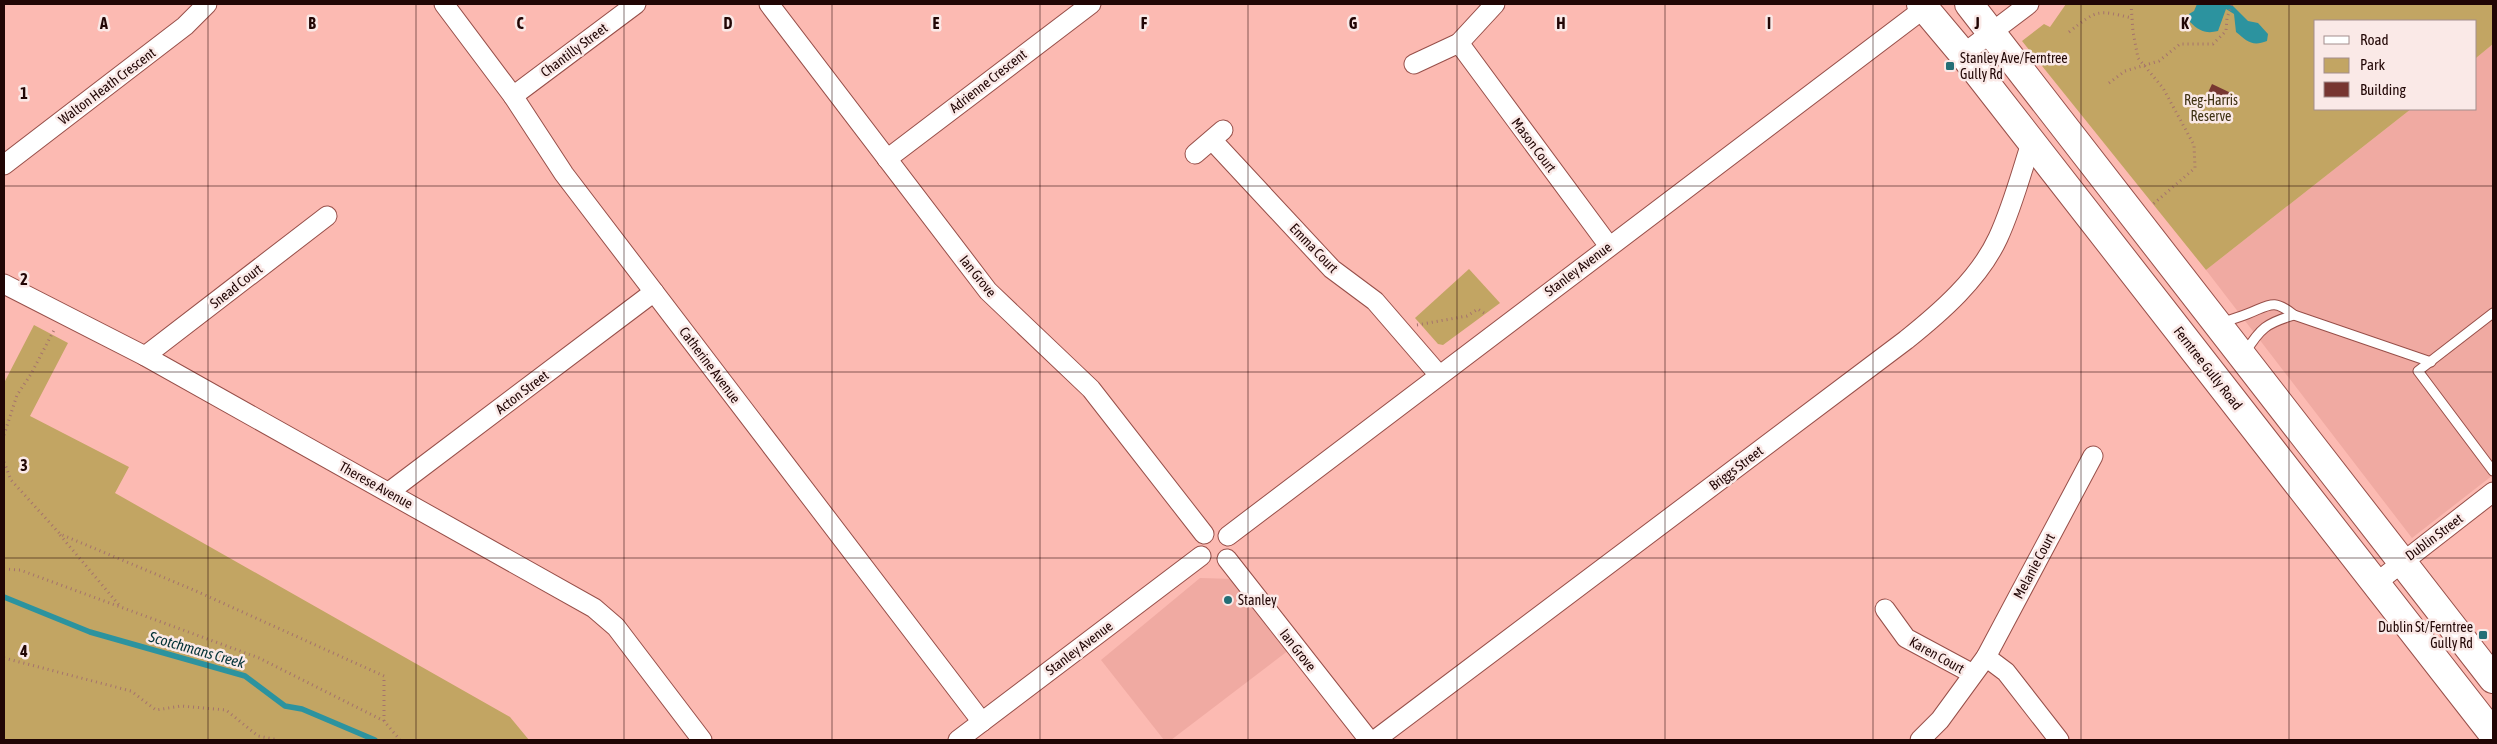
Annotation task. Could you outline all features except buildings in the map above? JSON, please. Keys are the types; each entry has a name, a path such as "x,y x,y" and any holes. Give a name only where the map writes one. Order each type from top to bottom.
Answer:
{"main road":[{"path":"1970,4 1990,33 2493,679"},
{"name":"Ferntree Gully Road","path":"1925,5 2493,734"}],"street":[{"name":"Walton Heath Crescent","path":"4,165 185,26 207,4"},
{"name":"Catherine Avenue","path":"444,4 513,96 564,174 982,722"},
{"name":"Chantilly Street","path":"513,96 636,4"},
{"name":"Ian Grove","path":"769,4 988,291 1091,389 1204,534"},
{"name":"Adrienne Crescent","path":"887,159 1091,4"},
{"path":"1414,64 1459,44 1495,4"},
{"path":"1963,54 2029,4"},
{"name":"Stanley Avenue","path":"1228,536 1925,5"},
{"name":"Mason Court","path":"1459,44 1609,246"},
{"name":"Emma Court","path":"1195,154 1218,135 1332,269 1375,301 1439,374"},
{"name":"Briggs Street","path":"1374,740 1941,312 1973,276 1998,238 2031,143"},
{"name":"Snead Court","path":"145,356 327,216"},
{"name":"Therese Avenue","path":"4,284 145,356 594,608 616,627 702,740"},
{"name":"Acton Street","path":"389,492 654,292"},
{"name":"Melanie Court","path":"1920,740 1940,720 1986,657 2093,456"},
{"name":"Dublin Street","path":"2376,583 2493,492"},
{"path":"1213,530 1228,536 1232,546 1228,559 1218,564 1212,564 1201,556 1199,543 1204,534 1213,530"},
{"name":"Stanley Avenue","path":"958,740 1201,556"},
{"name":"Ian Grove","path":"1228,559 1369,740"},
{"name":"Karen Court","path":"1885,609 1906,638 1973,674"},
{"path":"1986,657 2006,672 2059,740"}],"lane":[{"path":"2218,324 2250,313 2266,304 2283,306 2294,315 2431,362"},
{"path":"2493,313 2418,372 2493,471"},
{"path":"2243,357 2260,330 2274,322 2294,315"}],"path":[{"path":"2131,4 2138,58 2164,88 2194,145 2196,168 2149,207"},
{"path":"2109,83 2125,71 2159,61 2180,44 2213,44 2226,31 2227,18 2232,4"},
{"path":"2070,32 2092,14 2104,12 2132,18"},
{"path":"1415,325 1466,316 1478,309 1487,315"},
{"path":"4,435 4,428 17,395 32,374 63,314"},
{"path":"4,462 11,480 60,534 119,605"},
{"path":"60,534 196,591 384,676 384,721"},
{"path":"4,569 20,570 260,658 384,721 400,740"},
{"path":"4,658 131,691 156,710 181,706 226,710 258,736 278,740"}],"shaded area":[{"path":"2493,44 2493,475 2412,538 2206,270 2410,110 2477,110 2477,57"},
{"path":"1200,578 1235,579 1289,650 1171,740 1164,740 1101,660"}],"green space":[{"name":"Reg-Harris Reserve","path":"2066,4 2493,4 2493,44 2477,57 2477,20 2314,20 2314,110 2410,110 2206,270 2022,41 2044,24 2050,27"},
{"path":"1469,269 1500,303 1443,345 1438,344 1415,318"},
{"path":"34,325 68,343 30,416 129,467 115,493 510,717 529,740 4,740 4,383"}],"water":[{"path":"2197,4 2231,4 2248,21 2258,23 2268,34 2267,41 2254,43 2243,38 2236,32 2234,14 2226,9 2218,31 2206,32 2196,28 2190,22 2189,14 2194,11"}],"waterway":[{"name":"Scotchmans Creek","path":"4,597 90,632 245,676 285,706 302,709 375,740"}],"place":[{"name":"Stanley Ave/Ferntree Gully Rd","path":"1950,66"},
{"name":"Stanley","path":"1228,600"},
{"name":"Dublin St/Ferntree Gully Rd","path":"2483,635"}]}
